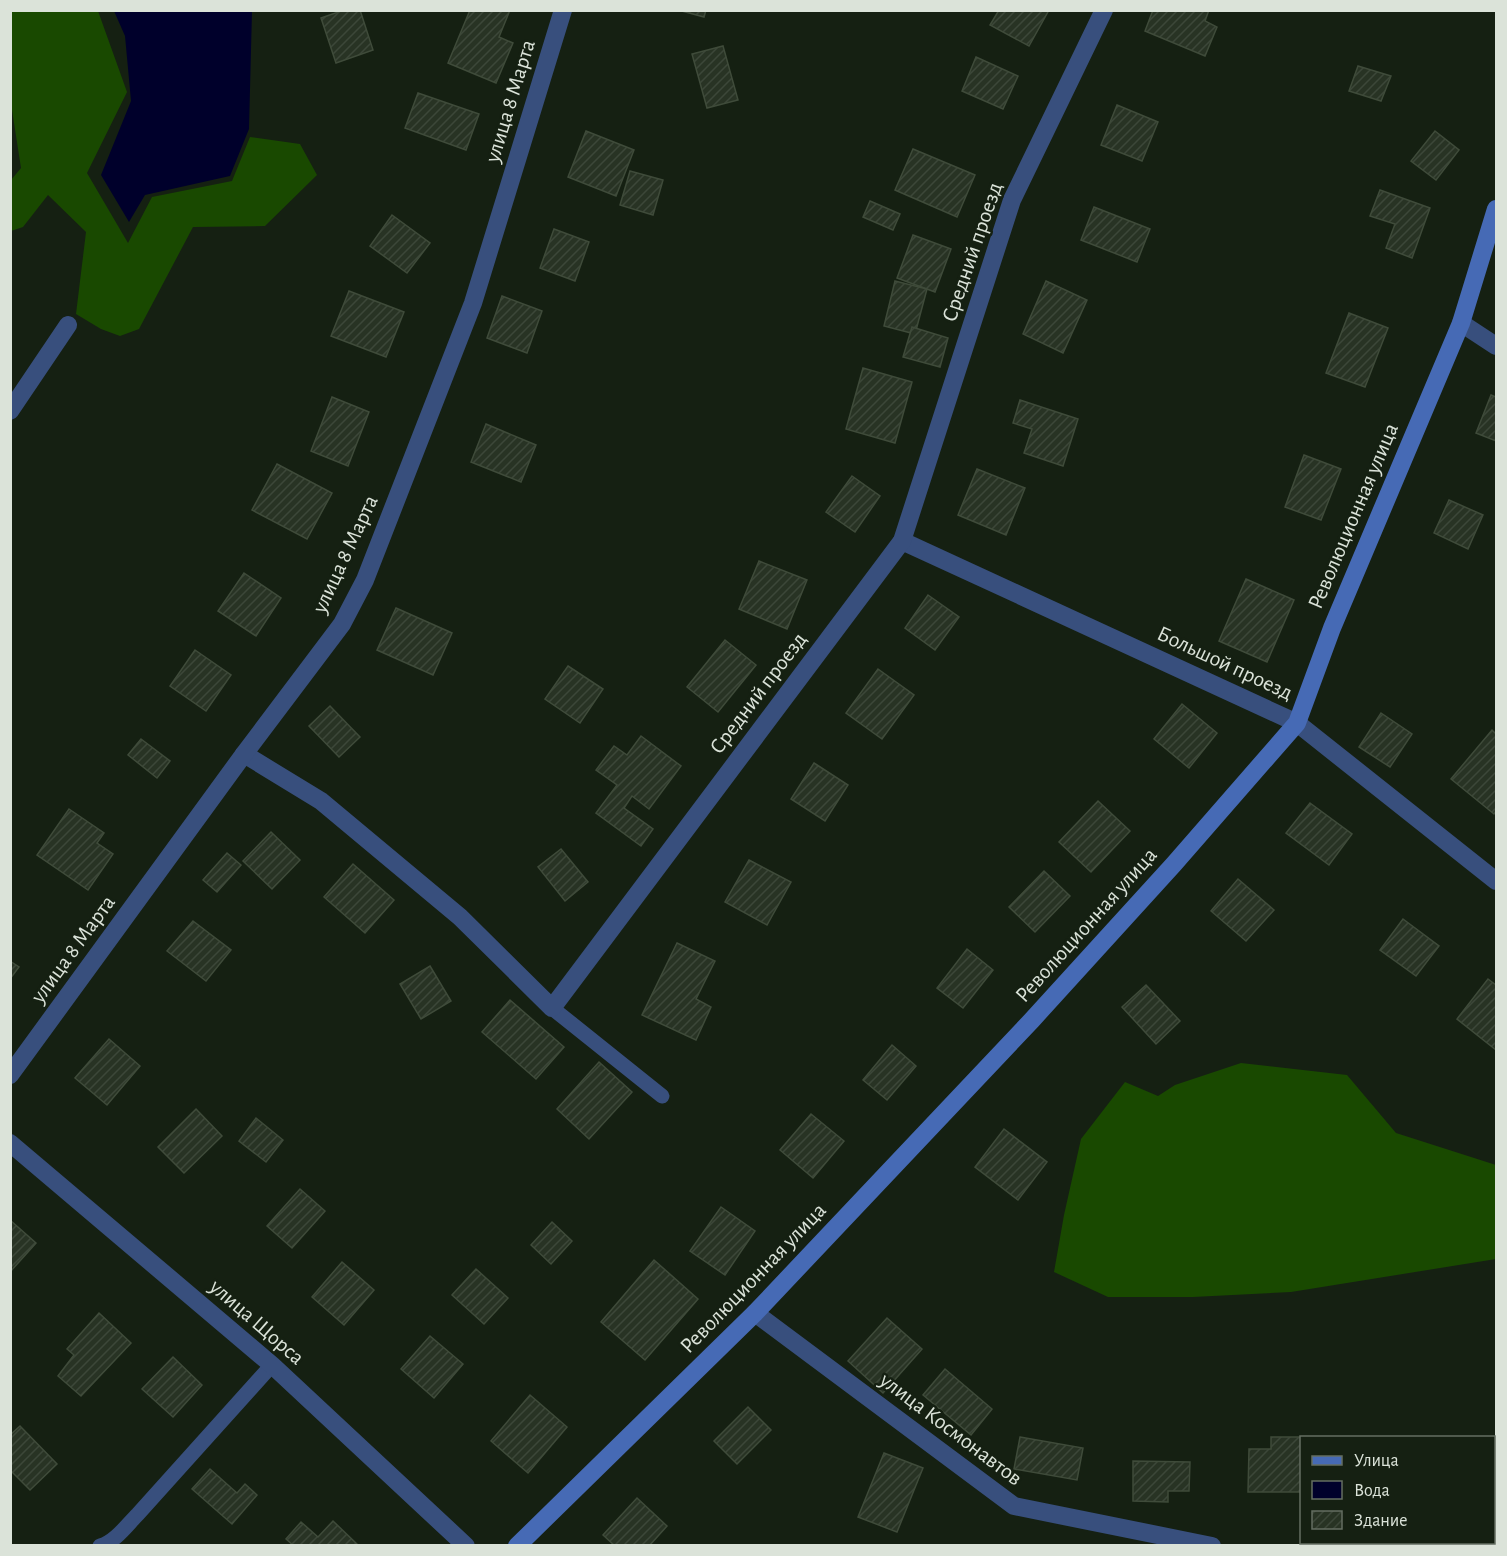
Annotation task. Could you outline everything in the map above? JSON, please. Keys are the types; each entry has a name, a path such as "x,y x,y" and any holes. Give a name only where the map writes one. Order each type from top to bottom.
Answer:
{"main road":[{"name":"Революционная улица","path":"517,1545 755,1313 1032,1020 1174,864 1297,723 1332,628 1461,323 1497,209"}],"street":[{"name":"улица 8 Марта","path":"10,1075 244,754 342,624 364,580 473,303 563,10"},
{"name":"Средний проезд","path":"552,1008 902,541 1012,200 1104,10"},
{"path":"1461,323 1497,346"},
{"path":"10,411 68,325"},
{"name":"Большой проезд","path":"902,541 1297,723 1497,881"},
{"path":"244,754 321,801 460,917 552,1008"},
{"name":"улица Щорса","path":"10,1143 272,1365 466,1545"},
{"name":"улица Космонавтов","path":"755,1313 1014,1506 1212,1545"}],"lane":[{"path":"552,1008 663,1096"},
{"path":"100,1545 105,1544 120,1532 138,1514 272,1365"}],"green space":[{"path":"10,11 98,11 127,92 87,173 128,243 152,197 232,181 250,137 300,144 317,175 265,226 193,227 139,329 120,336 101,329 76,314 86,232 48,195 23,227 11,231 11,180 21,168 10,97"},
{"path":"1241,1063 1347,1075 1396,1133 1496,1165 1496,1259 1291,1292 1193,1297 1108,1297 1054,1272 1081,1139 1125,1082 1158,1096 1175,1085"}],"water":[{"path":"114,11 252,11 249,129 230,176 145,195 129,222 101,175 131,101 125,36"}],"building":[{"path":"344,10 360,10 373,50 336,63 321,18"},
{"path":"470,10 510,10 499,37 513,43 496,83 448,63"},
{"path":"678,10 706,10 704,17"},
{"path":"999,10 1049,10 1029,46 990,25"},
{"path":"1153,10 1209,10 1205,21 1217,27 1205,56 1145,31"},
{"path":"723,46 738,100 707,108 692,54"},
{"path":"976,57 1018,76 1003,109 962,91"},
{"path":"1358,66 1391,76 1381,101 1349,91"},
{"path":"418,93 479,114 466,150 405,128"},
{"path":"1117,105 1158,122 1142,161 1101,145"},
{"path":"586,131 634,150 616,196 568,177"},
{"path":"1435,131 1459,150 1436,180 1411,161"},
{"path":"913,149 975,175 957,217 895,190"},
{"path":"630,171 663,180 653,215 620,205"},
{"path":"1380,190 1430,208 1412,258 1386,248 1395,224 1370,216"},
{"path":"870,201 900,214 893,230 863,217"},
{"path":"1094,207 1150,229 1137,262 1081,240"},
{"path":"392,215 430,243 407,273 370,246"},
{"path":"554,229 589,242 575,281 540,268"},
{"path":"913,235 951,249 935,292 897,278"},
{"path":"895,281 927,289 915,334 884,326"},
{"path":"1046,281 1087,300 1063,353 1023,334"},
{"path":"349,291 404,312 386,357 331,336"},
{"path":"502,296 542,311 527,353 487,338"},
{"path":"1349,313 1388,328 1365,387 1326,373"},
{"path":"912,327 948,338 940,367 903,357"},
{"path":"863,368 912,382 895,443 846,429"},
{"path":"1491,395 1496,397 1496,441 1476,433"},
{"path":"332,397 369,412 348,466 311,451"},
{"path":"1020,400 1078,419 1063,466 1024,453 1032,429 1013,423"},
{"path":"486,424 536,445 521,482 471,462"},
{"path":"1304,455 1341,469 1321,520 1285,507"},
{"path":"277,464 332,493 307,539 252,510"},
{"path":"977,469 1025,488 1006,535 958,515"},
{"path":"852,476 880,496 855,532 826,512"},
{"path":"1449,500 1483,515 1468,549 1434,533"},
{"path":"759,561 807,580 787,629 739,609"},
{"path":"244,573 281,598 256,636 218,611"},
{"path":"1246,579 1294,600 1267,662 1219,641"},
{"path":"928,595 959,617 935,650 905,628"},
{"path":"396,608 452,633 433,675 377,650"},
{"path":"725,640 756,665 718,712 687,687"},
{"path":"195,650 231,675 206,711 170,686"},
{"path":"568,666 603,689 580,723 545,699"},
{"path":"878,669 914,695 882,739 846,713"},
{"path":"1182,704 1217,733 1189,768 1154,739"},
{"path":"330,706 360,737 339,757 309,726"},
{"path":"1381,713 1412,734 1390,767 1359,747"},
{"path":"1492,730 1496,734 1496,811 1494,814 1451,779"},
{"path":"641,736 681,766 649,809 632,796 624,808 653,829 641,846 596,813 617,785 596,770 614,746 627,755"},
{"path":"141,739 170,761 157,778 128,755"},
{"path":"814,763 848,785 825,821 791,799"},
{"path":"1098,801 1130,831 1091,872 1059,842"},
{"path":"1310,803 1352,834 1329,865 1286,833"},
{"path":"69,809 104,833 97,843 113,854 88,890 37,855"},
{"path":"271,832 300,860 272,889 243,861"},
{"path":"561,849 588,882 565,901 538,867"},
{"path":"227,853 241,865 217,892 203,880"},
{"path":"749,860 791,882 767,925 725,902"},
{"path":"353,864 394,900 365,933 324,897"},
{"path":"1044,871 1070,896 1035,932 1009,907"},
{"path":"1238,879 1274,910 1246,941 1211,911"},
{"path":"1403,919 1439,946 1416,976 1380,950"},
{"path":"193,921 231,950 206,981 167,951"},
{"path":"677,943 715,961 696,999 711,1007 696,1040 642,1015"},
{"path":"967,949 993,970 963,1008 937,988"},
{"path":"10,961 19,967 10,979"},
{"path":"430,966 451,1001 421,1019 400,984"},
{"path":"1488,979 1496,985 1496,1050 1457,1019"},
{"path":"1146,985 1180,1021 1156,1044 1122,1007"},
{"path":"510,1000 564,1047 536,1079 482,1032"},
{"path":"109,1039 140,1066 107,1105 75,1078"},
{"path":"892,1045 916,1066 887,1100 863,1080"},
{"path":"599,1062 632,1092 589,1139 557,1109"},
{"path":"196,1109 222,1136 184,1173 158,1147"},
{"path":"811,1114 844,1141 813,1178 780,1150"},
{"path":"256,1118 283,1140 266,1162 239,1141"},
{"path":"1004,1129 1047,1162 1018,1200 975,1167"},
{"path":"300,1189 325,1211 292,1248 267,1226"},
{"path":"721,1207 755,1231 725,1275 690,1251"},
{"path":"10,1220 36,1243 10,1272"},
{"path":"552,1222 572,1241 551,1264 531,1245"},
{"path":"654,1260 698,1299 645,1360 601,1322"},
{"path":"342,1262 374,1290 344,1325 312,1297"},
{"path":"476,1269 508,1298 484,1324 452,1295"},
{"path":"99,1313 131,1343 81,1396 58,1376 74,1355 67,1349"},
{"path":"887,1318 922,1349 883,1393 848,1361"},
{"path":"430,1336 463,1364 434,1398 401,1369"},
{"path":"173,1357 202,1385 173,1417 142,1389"},
{"path":"945,1369 992,1409 971,1435 923,1395"},
{"path":"530,1395 567,1427 528,1473 491,1441"},
{"path":"748,1407 771,1430 737,1464 714,1441"},
{"path":"20,1426 57,1464 30,1490 10,1470 10,1435"},
{"path":"1020,1437 1083,1448 1077,1480 1014,1469"},
{"path":"1271,1437 1300,1437 1300,1492 1248,1492 1249,1449 1271,1449"},
{"path":"884,1453 923,1468 897,1532 858,1517"},
{"path":"1133,1461 1190,1462 1189,1491 1168,1491 1168,1502 1133,1501"},
{"path":"210,1469 237,1493 245,1484 257,1495 232,1524 192,1489"},
{"path":"637,1498 667,1526 649,1546 615,1546 603,1535"},
{"path":"333,1521 359,1546 294,1546 286,1539 301,1522 318,1537"}]}
